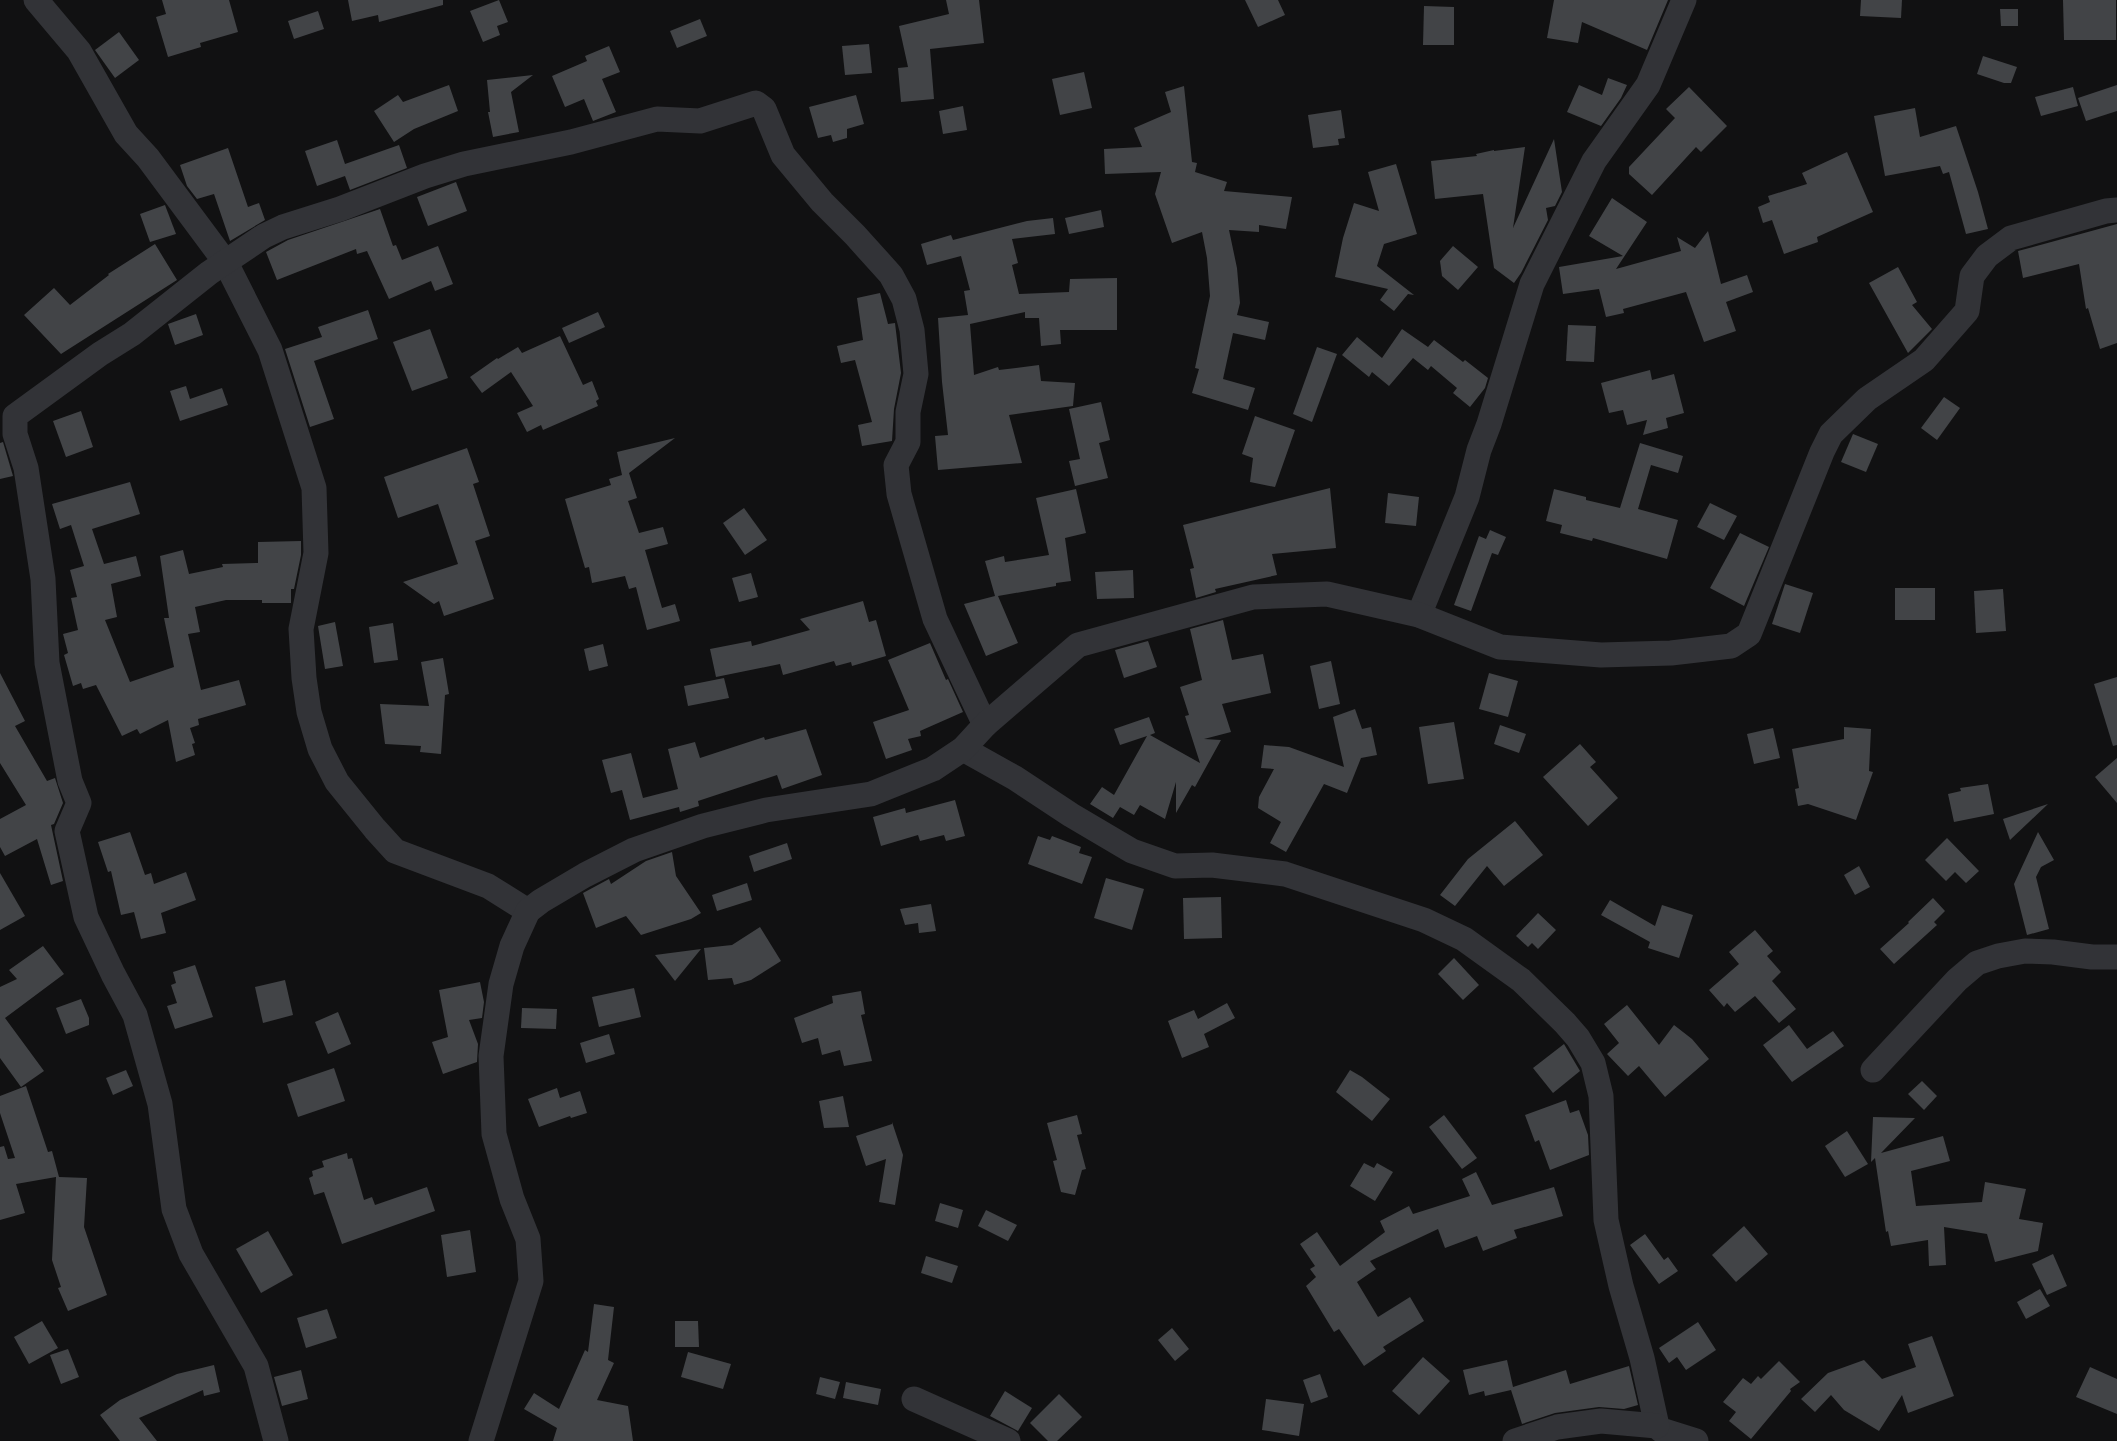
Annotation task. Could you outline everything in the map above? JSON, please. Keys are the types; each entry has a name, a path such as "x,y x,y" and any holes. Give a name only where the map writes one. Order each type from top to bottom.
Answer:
{"street":[{"path":"36,0 79,51 126,134 148,158 226,263 270,350 314,488 316,554 301,629 304,678 309,712 320,749 337,782 375,829 396,851 488,886 528,912"},
{"path":"1419,615 1466,497 1532,284 1594,161 1648,85 1684,0"},
{"path":"276,1441 256,1366 191,1254 174,1209 160,1104 135,1015 86,917 67,831 79,804 70,782 47,663 43,579 26,468 15,434 15,416 100,354 132,334 209,273 264,236 283,227 340,209 425,176 456,167 571,142 657,119 700,121 756,104 764,109 783,155 822,202 891,275 904,299 912,330 916,374 908,412 908,442 896,465 899,494 935,619 985,725"},
{"path":"481,1441 531,1281 528,1239 512,1198 494,1134 491,1056 501,984 512,946 528,912 541,900 634,850 703,826 766,810 871,794 933,769 964,749 985,725 1078,645 1253,597 1327,594 1419,615 1500,647 1601,655 1671,653 1731,646 1749,634 1831,434 1867,399 1924,360 1967,311 1972,276 1987,256 2011,238 2106,211 2117,210"},
{"path":"964,749 1015,778 1071,815 1132,851 1175,866 1212,866 1285,874 1424,920 1464,939 1521,980 1578,1038 1593,1063 1601,1096 1606,1220 1621,1286 1642,1358 1657,1426 1661,1430 1696,1441"},
{"path":"1873,1070 1957,980 1977,964 1998,956 2025,952 2053,952 2092,957 2117,957"},
{"path":"914,1400 1008,1441"},
{"path":"1515,1441 1557,1427 1601,1421 1657,1426"}],"building":[{"path":"162,0 229,0 238,32 200,43 201,47 168,57 156,17 166,14"},
{"path":"348,0 443,0 443,5 379,22 378,15 352,21"},
{"path":"499,0 508,22 497,26 500,35 483,42 470,11"},
{"path":"946,0 979,0 984,43 930,49 934,99 901,102 898,68 908,67 899,26 949,14"},
{"path":"1245,0 1278,0 1285,15 1258,27"},
{"path":"1554,0 1668,0 1647,50 1582,22 1578,43 1547,38"},
{"path":"1861,0 1902,0 1901,18 1860,16"},
{"path":"2063,0 2116,0 2116,40 2064,40"},
{"path":"1424,6 1454,7 1454,45 1423,45"},
{"path":"2000,9 2018,9 2018,26 2001,26"},
{"path":"318,11 324,29 294,39 288,21"},
{"path":"700,19 707,36 677,48 670,31"},
{"path":"119,32 139,60 115,78 95,50"},
{"path":"869,44 872,73 845,75 842,46"},
{"path":"609,46 620,72 602,79 616,112 593,121 584,99 565,107 552,76 587,61 585,56"},
{"path":"1983,56 2017,67 2011,83 2004,83 1977,74"},
{"path":"1084,72 1092,108 1060,115 1052,79"},
{"path":"533,75 511,92 519,132 493,137 488,112 490,112 487,80"},
{"path":"1608,78 1627,85 1621,98 1601,126 1567,112 1579,85 1602,95"},
{"path":"449,85 458,111 414,129 394,142 374,111 398,95 403,102"},
{"path":"2117,85 2117,111 2086,121 2078,98"},
{"path":"1184,86 1192,162 1197,163 1195,172 1227,182 1224,191 1292,197 1286,229 1259,225 1259,232 1229,230 1237,268 1240,303 1237,315 1269,322 1265,340 1233,333 1223,379 1255,388 1248,410 1192,393 1199,369 1195,368 1210,296 1207,258 1202,232 1172,243 1155,194 1161,172 1105,174 1104,149 1142,147 1134,128 1171,112 1165,92"},
{"path":"1689,87 1727,126 1701,152 1696,147 1652,195 1629,174 1629,167 1675,118 1666,109"},
{"path":"2073,87 2078,106 2041,116 2035,97"},
{"path":"856,95 864,124 847,129 847,138 833,142 831,135 818,138 809,107"},
{"path":"963,106 967,130 943,134 939,111"},
{"path":"1915,108 1920,137 1956,126 1988,229 1966,234 1949,172 1943,174 1940,166 1885,176 1874,116"},
{"path":"1341,110 1345,138 1338,139 1339,145 1313,148 1308,115"},
{"path":"1554,139 1562,192 1555,206 1546,208 1548,220 1514,283 1494,268 1483,194 1435,199 1431,161 1477,156 1476,154 1494,150 1525,147 1513,228"},
{"path":"337,140 345,164 399,145 407,168 350,190 345,176 317,186 305,151"},
{"path":"228,148 248,207 259,203 265,220 230,241 214,194 197,199 187,186 180,165"},
{"path":"1847,152 1873,212 1817,237 1818,242 1784,254 1772,220 1763,223 1758,207 1770,202 1768,196 1807,184 1802,173"},
{"path":"1396,164 1417,234 1384,244 1377,266 1414,295 1408,294 1394,311 1380,300 1388,289 1335,277 1343,238 1354,203 1379,211 1368,172"},
{"path":"456,182 467,211 428,226 417,197"},
{"path":"1612,198 1647,222 1616,269 1681,251 1677,237 1695,248 1708,231 1721,284 1747,275 1753,292 1726,302 1736,331 1704,342 1686,292 1623,309 1624,313 1606,317 1599,289 1563,294 1559,267 1623,256 1589,236"},
{"path":"165,205 176,234 150,242 140,214"},
{"path":"380,209 393,246 396,245 402,260 438,246 453,284 435,291 431,281 389,299 367,251 357,254 356,249 277,280 266,252 288,240"},
{"path":"1101,210 1104,227 1069,234 1065,218"},
{"path":"1053,218 1055,234 1012,239 1018,263 1012,265 1019,294 1069,292 1070,279 1117,278 1117,330 1060,330 1061,344 1041,346 1039,318 1025,318 1025,312 970,324 974,375 998,367 999,370 1039,365 1041,381 1075,383 1073,406 1009,415 1022,463 938,470 935,436 948,435 938,318 968,315 964,291 970,290 961,256 927,265 921,244 951,235 953,240 1027,221"},
{"path":"2117,224 2117,343 2100,349 2088,308 2086,309 2079,264 2023,278 2018,251"},
{"path":"155,244 177,280 61,354 24,315 54,288 70,305 108,274"},
{"path":"1453,246 1478,267 1458,290 1442,276 1440,261"},
{"path":"1898,267 1917,302 1912,305 1932,329 1908,353 1869,283"},
{"path":"880,293 888,324 895,323 901,373 894,409 892,441 862,446 858,425 872,422 855,360 841,363 837,346 863,340 857,298"},
{"path":"368,310 378,339 314,361 334,419 310,427 285,349 322,337 318,327"},
{"path":"598,312 605,327 569,343 562,328"},
{"path":"196,314 203,335 175,345 168,324"},
{"path":"1568,325 1596,326 1594,362 1566,361"},
{"path":"430,329 448,378 412,391 393,342"},
{"path":"1402,329 1428,347 1434,340 1488,378 1485,388 1470,407 1453,393 1457,388 1431,366 1428,370 1413,358 1389,386 1372,372 1369,377 1342,355 1357,337 1382,358"},
{"path":"560,336 583,385 592,381 599,399 596,401 598,406 543,430 541,425 527,432 517,413 533,406 511,372 482,393 470,377 497,358 518,347 522,353"},
{"path":"1317,347 1337,354 1312,422 1293,414"},
{"path":"1650,370 1652,380 1674,374 1684,413 1666,418 1668,428 1643,435 1647,420 1627,425 1623,410 1609,413 1601,383"},
{"path":"186,386 190,399 222,388 228,405 180,421 170,391"},
{"path":"1944,397 1960,408 1937,440 1921,428"},
{"path":"1101,402 1110,440 1099,443 1108,478 1075,486 1069,461 1080,459 1069,409"},
{"path":"81,411 93,447 66,457 53,421"},
{"path":"1255,416 1295,430 1275,487 1250,482 1253,458 1242,454"},
{"path":"1853,434 1878,444 1866,472 1841,462"},
{"path":"675,438 629,473 637,498 628,501 639,533 663,527 668,544 645,550 662,608 675,604 680,621 647,630 636,587 629,589 625,576 592,583 589,567 585,568 565,499 611,485 609,479 622,475 617,452"},
{"path":"3,442 13,476 0,479 0,443"},
{"path":"1640,443 1683,456 1678,473 1651,465 1638,509 1678,520 1667,559 1593,538 1592,541 1560,533 1562,525 1546,521 1554,489 1586,497 1586,500 1620,508"},
{"path":"467,448 479,482 473,484 490,536 475,541 494,599 444,616 439,601 434,604 403,582 458,564 438,504 398,518 384,477"},
{"path":"130,482 140,514 92,529 104,564 136,556 141,576 111,584 117,617 105,620 130,682 174,667 164,618 169,618 160,556 183,550 189,574 223,567 222,564 258,563 258,542 301,541 301,555 294,589 291,589 291,603 262,603 262,600 226,600 195,607 200,632 188,634 201,690 239,680 246,705 198,719 199,725 190,728 195,743 192,744 195,755 176,762 168,720 140,734 137,729 122,736 96,685 83,689 81,683 73,686 64,655 68,653 63,634 78,630 71,598 77,597 70,570 84,566 71,525 60,529 52,504"},
{"path":"1330,488 1336,548 1272,554 1277,575 1215,589 1216,592 1196,598 1190,569 1194,568 1183,525"},
{"path":"1076,489 1086,533 1065,538 1071,581 1056,583 1056,586 998,596 1018,643 986,656 964,604 995,596 985,561 1004,556 1005,562 1049,555 1036,498"},
{"path":"1388,493 1419,497 1416,526 1385,523"},
{"path":"1710,503 1737,516 1724,540 1697,527"},
{"path":"744,508 767,540 745,555 723,523"},
{"path":"1490,530 1506,537 1498,555 1492,553 1471,611 1454,605 1479,536 1486,539"},
{"path":"1740,533 1769,547 1744,606 1710,588"},
{"path":"1133,570 1134,598 1097,599 1095,572"},
{"path":"751,573 758,597 739,602 732,578"},
{"path":"1785,584 1813,593 1800,633 1772,624"},
{"path":"1895,588 1935,588 1935,620 1895,620"},
{"path":"2003,589 2006,631 1976,633 1974,591"},
{"path":"863,601 869,622 876,620 886,656 852,666 851,662 836,666 834,661 783,675 780,664 716,677 710,649 751,641 752,646 810,630 800,619"},
{"path":"1223,620 1232,660 1263,654 1271,693 1222,704 1231,732 1204,739 1221,740 1195,787 1192,785 1176,813 1176,782 1165,819 1140,805 1134,815 1120,807 1113,818 1090,804 1102,787 1114,795 1147,736 1120,745 1114,729 1149,717 1155,733 1150,735 1200,763 1185,716 1189,715 1180,687 1202,680 1190,629"},
{"path":"335,622 343,666 325,669 318,626"},
{"path":"393,623 398,660 374,663 369,627"},
{"path":"1148,641 1157,667 1124,678 1115,650"},
{"path":"930,643 946,680 948,679 963,712 920,731 921,736 908,739 912,750 886,759 873,722 909,710 888,660"},
{"path":"603,644 608,666 589,671 584,649"},
{"path":"443,658 449,694 445,695 441,754 420,752 421,746 385,744 380,704 429,706 421,662"},
{"path":"1331,661 1340,704 1319,709 1310,666"},
{"path":"0,673 25,721 15,726 47,781 55,778 63,803 54,824 51,825 63,881 51,885 37,839 5,856 0,847 0,819 26,805 0,763"},
{"path":"1489,673 1518,681 1508,717 1479,709"},
{"path":"2117,677 2117,745 2113,746 2094,684"},
{"path":"724,678 729,698 688,706 684,686"},
{"path":"1355,709 1362,729 1371,727 1377,755 1361,758 1347,793 1324,784 1286,852 1270,843 1281,822 1258,808 1259,797 1274,769 1261,768 1264,745 1289,747 1344,767 1333,717"},
{"path":"1454,722 1464,779 1428,784 1419,727"},
{"path":"1500,725 1526,734 1519,753 1494,744"},
{"path":"1844,727 1871,729 1869,771 1873,772 1856,820 1808,804 1798,806 1795,789 1799,788 1792,749 1844,739"},
{"path":"1773,728 1780,758 1754,764 1747,734"},
{"path":"806,729 822,775 782,789 777,775 698,801 699,806 680,812 679,807 630,820 622,790 611,793 602,760 631,753 643,798 678,789 668,749 695,742 700,758 764,737 765,740"},
{"path":"1580,744 1596,762 1590,767 1618,798 1588,826 1543,777"},
{"path":"2117,758 2117,803 2095,777"},
{"path":"1988,784 1994,814 1954,822 1948,794 1961,791 1960,788"},
{"path":"955,800 965,836 946,841 944,835 920,841 918,835 881,846 873,817 905,808 906,813"},
{"path":"2048,804 2010,840 2003,819"},
{"path":"1515,821 1543,855 1504,886 1487,866 1455,906 1440,895 1468,859"},
{"path":"130,832 145,875 151,873 154,884 186,872 196,900 161,913 166,933 141,939 134,912 121,915 111,871 108,872 98,842"},
{"path":"2038,832 2054,860 2041,867 2036,877 2049,929 2027,935 2014,884"},
{"path":"1038,836 1050,840 1052,836 1081,847 1079,853 1092,857 1082,884 1028,864"},
{"path":"1947,838 1979,871 1966,883 1955,872 1946,881 1925,860"},
{"path":"787,843 792,859 754,872 749,856"},
{"path":"672,852 676,876 701,913 691,919 641,935 626,916 596,928 583,893 609,879 611,884 646,861"},
{"path":"1859,866 1870,887 1855,895 1844,875"},
{"path":"0,873 25,916 0,930"},
{"path":"1106,878 1144,889 1132,930 1094,918"},
{"path":"747,883 752,900 717,911 712,895"},
{"path":"1221,897 1222,938 1184,939 1183,898"},
{"path":"1933,898 1945,911 1934,922 1937,925 1894,964 1880,949"},
{"path":"1610,900 1655,926 1662,905 1693,915 1679,958 1648,948 1650,942 1601,915"},
{"path":"931,904 936,931 919,933 918,923 905,925 900,909"},
{"path":"1538,913 1556,930 1538,949 1532,943 1528,947 1516,936"},
{"path":"760,927 781,961 751,980 734,985 732,978 708,980 704,948 732,945"},
{"path":"1755,930 1773,951 1767,956 1781,972 1772,981 1796,1009 1779,1023 1755,996 1735,1012 1727,1003 1724,1007 1709,990 1739,964 1729,952"},
{"path":"43,946 64,974 5,1018 44,1071 21,1087 0,1058 0,987 17,979 9,970"},
{"path":"701,949 675,981 655,955"},
{"path":"1454,958 1479,985 1463,1000 1438,974"},
{"path":"195,965 213,1017 175,1029 167,1006 177,1003 171,985 176,983 173,972"},
{"path":"285,980 293,1015 263,1023 255,987"},
{"path":"480,982 484,1002 482,1018 469,1020 478,1044 477,1062 443,1074 432,1042 448,1037 439,990"},
{"path":"634,988 641,1017 599,1027 592,997"},
{"path":"861,991 865,1014 861,1015 872,1061 844,1066 840,1050 822,1055 818,1038 802,1043 794,1018 833,1003 832,996"},
{"path":"81,999 89,1018 89,1025 66,1034 56,1008"},
{"path":"1227,1003 1235,1018 1204,1034 1209,1047 1182,1058 1168,1021 1194,1010 1198,1019"},
{"path":"1627,1005 1659,1045 1674,1025 1692,1039 1709,1059 1665,1097 1639,1066 1628,1076 1607,1054 1619,1043 1604,1024"},
{"path":"522,1008 557,1009 556,1029 521,1028"},
{"path":"338,1012 351,1044 328,1054 315,1022"},
{"path":"1789,1025 1807,1049 1833,1031 1844,1046 1792,1082 1763,1045"},
{"path":"609,1034 615,1054 586,1063 580,1043"},
{"path":"1564,1044 1580,1071 1553,1093 1533,1068"},
{"path":"334,1068 345,1101 298,1117 287,1084"},
{"path":"126,1070 133,1086 113,1095 106,1078"},
{"path":"1350,1070 1390,1099 1372,1121 1336,1092"},
{"path":"1922,1081 1937,1096 1924,1110 1908,1094"},
{"path":"26,1086 48,1152 52,1151 59,1177 87,1178 84,1227 107,1295 68,1311 58,1288 61,1287 52,1260 56,1177 16,1184 25,1213 0,1220 0,1147 4,1146 8,1159 15,1158 0,1113 0,1096"},
{"path":"557,1088 560,1098 580,1091 587,1113 571,1118 570,1116 539,1127 528,1099"},
{"path":"843,1096 849,1127 824,1128 819,1101"},
{"path":"1566,1100 1570,1113 1579,1110 1588,1135 1589,1155 1550,1170 1539,1140 1535,1142 1525,1115"},
{"path":"1077,1115 1082,1134 1077,1135 1086,1169 1082,1170 1075,1195 1061,1192 1053,1161 1057,1160 1047,1123"},
{"path":"1444,1115 1477,1158 1462,1169 1429,1127"},
{"path":"1873,1117 1915,1118 1881,1153 1943,1136 1950,1161 1911,1171 1916,1206 1982,1202 1985,1182 2026,1189 2019,1219 2043,1223 2038,1251 1995,1262 1987,1234 1944,1227 1946,1265 1929,1266 1928,1240 1891,1246 1888,1231 1886,1232 1875,1158 1871,1162"},
{"path":"892,1122 903,1155 895,1205 879,1202 886,1159 866,1166 856,1136 892,1124"},
{"path":"1847,1131 1868,1164 1845,1177 1825,1146"},
{"path":"347,1153 348,1159 352,1158 364,1200 372,1197 375,1205 427,1187 435,1211 342,1244 324,1192 314,1195 309,1178 313,1176 312,1171 324,1167 322,1161"},
{"path":"1364,1163 1374,1168 1377,1163 1393,1172 1375,1201 1350,1186"},
{"path":"1476,1172 1492,1205 1554,1187 1563,1216 1514,1230 1517,1238 1483,1251 1477,1236 1445,1248 1438,1229 1370,1261 1376,1269 1357,1282 1378,1317 1410,1297 1424,1321 1383,1347 1386,1351 1364,1366 1339,1329 1334,1332 1306,1286 1316,1277 1310,1269 1315,1266 1300,1244 1317,1232 1340,1266 1385,1232 1380,1221 1409,1206 1413,1214 1470,1196 1462,1179"},
{"path":"940,1203 963,1210 958,1228 935,1221"},
{"path":"986,1210 1017,1225 1008,1241 978,1226"},
{"path":"1744,1226 1768,1254 1736,1282 1712,1255"},
{"path":"470,1230 476,1272 447,1277 441,1235"},
{"path":"268,1231 293,1275 261,1293 236,1249"},
{"path":"1645,1234 1664,1260 1668,1257 1678,1271 1659,1284 1630,1245"},
{"path":"2053,1254 2067,1286 2047,1295 2032,1264"},
{"path":"926,1256 958,1266 952,1283 921,1273"},
{"path":"2040,1289 2050,1306 2026,1319 2017,1302"},
{"path":"594,1304 614,1307 608,1360 614,1363 597,1400 628,1406 633,1441 553,1441 557,1428 524,1409 534,1393 559,1409 585,1350 588,1352"},
{"path":"327,1309 337,1338 306,1348 297,1318"},
{"path":"42,1321 58,1348 29,1364 14,1337"},
{"path":"675,1321 698,1321 699,1347 675,1347"},
{"path":"1698,1322 1716,1350 1686,1370 1677,1357 1669,1363 1659,1348"},
{"path":"1172,1328 1189,1349 1175,1361 1158,1340"},
{"path":"1932,1336 1954,1396 1908,1413 1902,1395 1879,1431 1844,1410 1831,1395 1815,1412 1801,1399 1828,1373 1864,1360 1882,1379 1916,1367 1908,1344"},
{"path":"68,1349 79,1377 61,1384 50,1355"},
{"path":"688,1352 731,1364 723,1389 681,1377"},
{"path":"1423,1357 1450,1381 1419,1415 1392,1391"},
{"path":"1507,1360 1513,1387 1566,1370 1570,1384 1629,1366 1638,1405 1624,1409 1599,1407 1555,1413 1522,1424 1511,1390 1485,1396 1484,1391 1469,1395 1463,1370"},
{"path":"1779,1361 1800,1382 1790,1389 1791,1391 1751,1439 1729,1421 1736,1412 1723,1402 1743,1378 1751,1384 1758,1376 1761,1379"},
{"path":"214,1365 220,1392 204,1396 203,1390 139,1418 157,1441 120,1441 100,1415 120,1400 177,1374"},
{"path":"2090,1367 2117,1379 2117,1414 2076,1397"},
{"path":"301,1370 308,1399 282,1406 274,1377"},
{"path":"1320,1374 1328,1397 1311,1403 1303,1380"},
{"path":"820,1377 840,1382 835,1399 816,1394"},
{"path":"846,1382 881,1389 878,1405 843,1398"},
{"path":"1005,1391 1032,1408 1018,1431 990,1416"},
{"path":"1059,1394 1082,1417 1057,1441 1048,1441 1030,1423"},
{"path":"1266,1399 1304,1404 1299,1436 1262,1430"}]}
